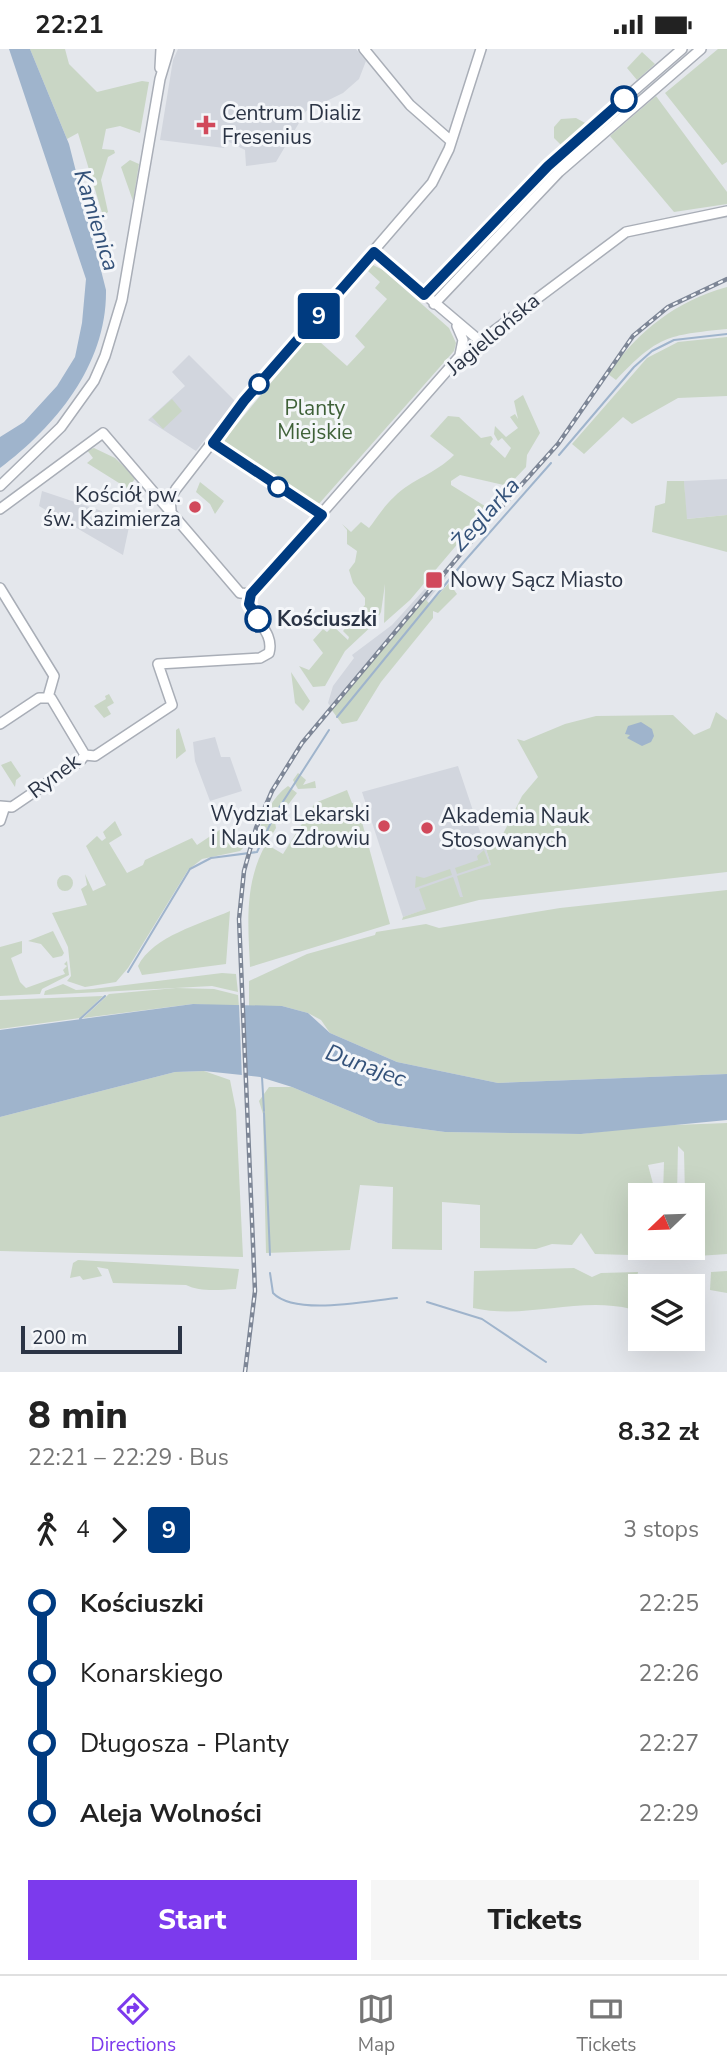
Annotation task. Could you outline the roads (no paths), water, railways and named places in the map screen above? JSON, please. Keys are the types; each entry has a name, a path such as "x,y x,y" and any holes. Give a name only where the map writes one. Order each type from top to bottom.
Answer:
{"street":[{"path":"160,79 161,49"},
{"path":"0,486 61,427 94,381 105,356 122,300 160,79 169,49"},
{"path":"364,49 410,105 451,141"},
{"path":"171,510 170,499 176,489 244,401 432,183 451,141 481,49"},
{"path":"424,295 548,166 682,49"},
{"path":"434,304 559,172 701,49"},
{"name":"Jagiellońska","path":"251,594 459,357 626,232 727,211"},
{"path":"374,252 480,341"},
{"path":"461,255 470,263"},
{"path":"451,318 463,336 459,357"},
{"path":"0,509 103,433 240,593 251,594 250,608 269,635 270,647 265,656 158,664 172,705 90,755"},
{"path":"153,489 164,492 176,489"},
{"path":"0,588 55,680 48,697 39,698 0,724"},
{"name":"Rynek","path":"2,807 90,755 55,701 48,697"},
{"path":"0,821 2,807"}],"water":[{"path":"9,49 30,49 69,144 106,290 98,343 88,368 58,413 40,433 0,468 0,437 24,422 57,386 75,357 82,323 86,279"},
{"path":"641,722 652,729 654,736 651,742 642,746 627,738 630,735 625,734 628,726"},
{"name":"Dunajec","path":"193,1004 282,1006 308,1013 330,1033 397,1062 498,1083 727,1074 727,1120 581,1134 445,1132 378,1123 292,1087 260,1077 204,1071 175,1072 0,1117 0,1030"}],"waterway":[{"name":"Żeglarka","path":"559,455 634,367 652,351 674,340 727,334"},
{"name":"Żeglarka","path":"337,717 462,564 551,463"},
{"name":"Żeglarka","path":"128,972 190,869 211,858 257,852 275,814 329,730"},
{"name":"Żeglarka","path":"80,1019 105,996"},
{"path":"262,1077 264,1111"},
{"path":"264,1113 270,1255"},
{"path":"270,1273 273,1293 283,1300 297,1304 350,1304 397,1298"},
{"path":"427,1302 482,1319 546,1362"}],"railway":[{"path":"245,1372 255,1291 239,919 244,871 256,828 272,791 302,743 479,532 558,444 633,336 668,307 727,279"}],"place":[{"name":"Centrum Dializ Fresenius","path":"206,125"},
{"name":"Kościół pw. św. Kazimierza","path":"195,507"},
{"name":"Nowy Sącz Miasto","path":"434,580"},
{"name":"Kościuszki","path":"258,619"},
{"name":"Wydział Lekarski i Nauk o Zdrowiu","path":"384,826"},
{"name":"Akademia Nauk Stosowanych","path":"427,828"}],"water label":[{"name":"Kamienica","path":"97,220"}],"park label":[{"name":"Planty Miejskie","path":"315,420"}]}
